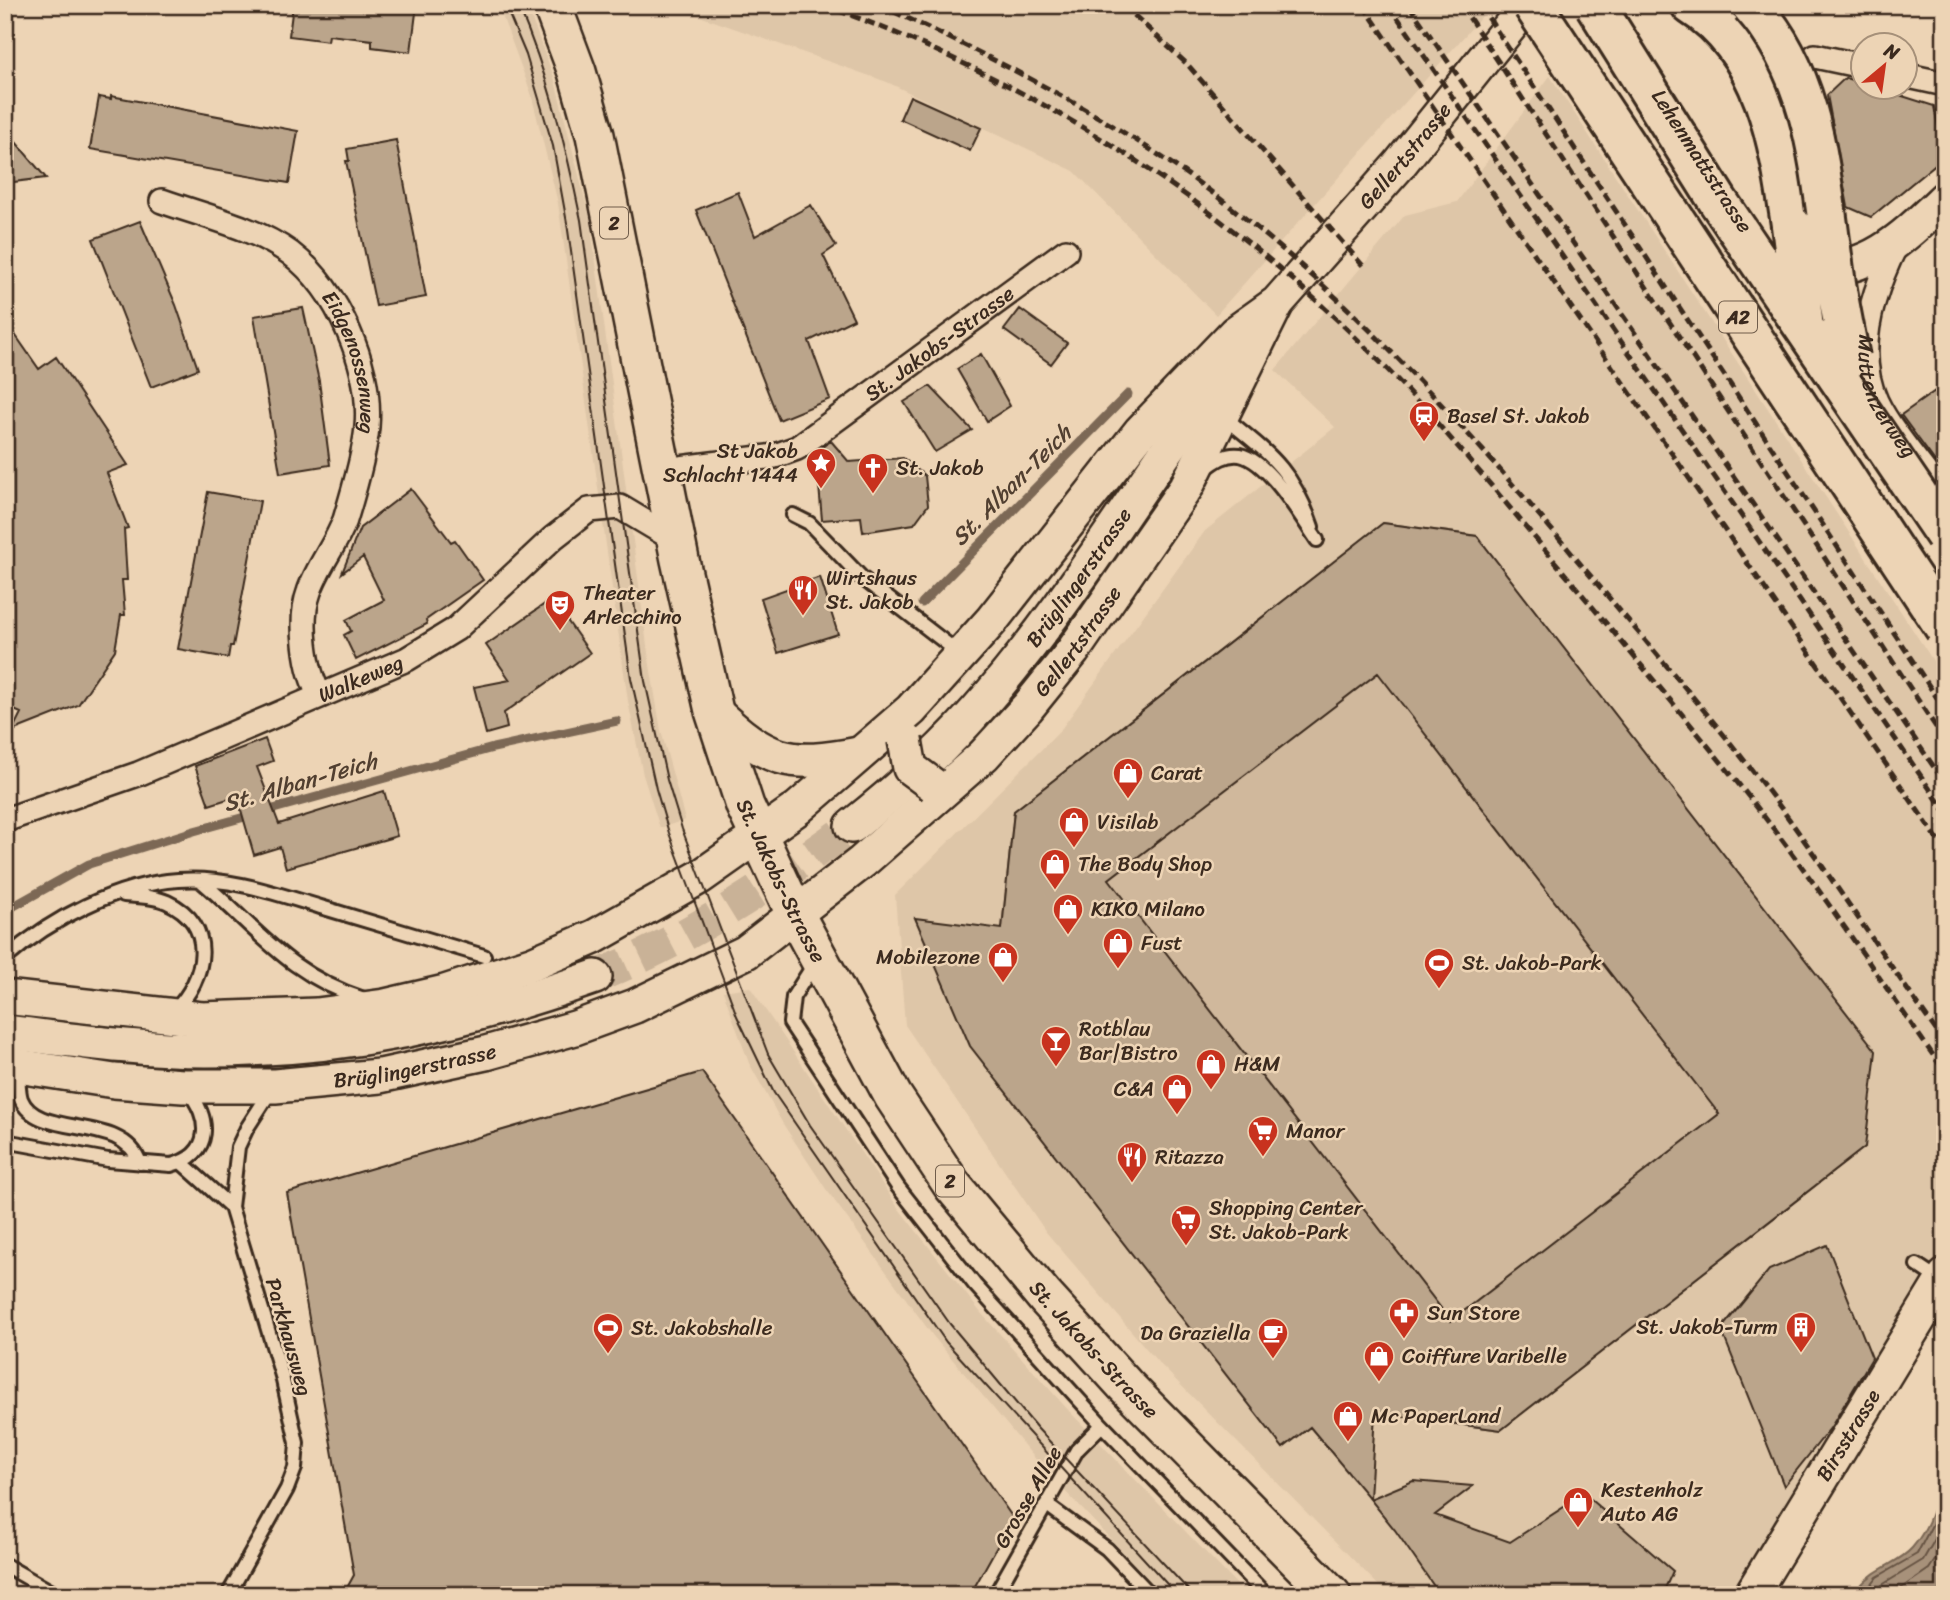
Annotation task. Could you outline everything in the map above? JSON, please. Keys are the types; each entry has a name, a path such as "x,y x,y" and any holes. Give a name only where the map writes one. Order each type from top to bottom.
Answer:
{"highway":[{"name":"A2","path":"1593,5 1718,201 1945,534"},
{"path":"1691,5 1724,32 1742,57 1762,94 1779,142 1810,382 1821,429 1840,477 1861,520 1945,646"},
{"path":"1751,5 1777,38 1790,62 1812,125 1850,358 1863,391 1883,425 1945,519"},
{"name":"A2","path":"1532,8 1945,628"}],"main road":[{"name":"St. Jakobs-Strasse","path":"552,5 577,72 595,135 714,711 741,795 796,916 893,1097 952,1185 996,1240 1125,1385 1332,1595"},
{"name":"Lehenmattstrasse","path":"1593,5 1612,20 1745,231 1758,246 1792,265 1821,270 1859,263 1896,245 1945,198"},
{"name":"Gellertstrasse","path":"759,838 823,788 859,754 908,725 1140,432 1235,333 1278,303 1532,8"},
{"name":"Gellertstrasse","path":"796,916 1027,708 1073,651 1187,486 1278,303"},
{"name":"Brüglingerstrasse","path":"852,826 946,743 999,684 1080,578 1194,410 1278,303"},
{"path":"714,711 756,747 778,757 800,762 859,754"},
{"path":"908,725 910,768 940,786"},
{"path":"5,997 170,1016 254,1019 317,1015 385,1006 534,963 594,937 700,877 759,838"},
{"name":"Brüglingerstrasse","path":"11,1065 114,1081 183,1086 275,1086 337,1082 421,1069 575,1028 635,1006 731,960 796,916"},
{"name":"Brüglingerstrasse","path":"14,1033 147,1048 204,1050 339,1042 451,1023 521,1003 595,977"},
{"name":"Birsstrasse","path":"1751,1595 1934,1274"}],"street":[{"path":"1815,56 1848,63"},
{"path":"1918,78 1945,84"},
{"name":"Eidgenossenweg","path":"162,201 248,231 288,252 311,271 332,298 360,358 367,426 344,522 308,593 305,647 314,684 320,695"},
{"name":"Muttenzerweg","path":"1896,245 1874,301 1867,335 1867,370 1876,401 1945,498"},
{"name":"St. Jakobs-Strasse","path":"664,470 775,456 797,448 1066,251"},
{"name":"Walkeweg","path":"5,820 138,774 407,659 456,629 553,538 589,510 620,507 677,541"}],"lane":[{"path":"1187,486 1221,458 1240,455 1273,479 1317,540 1302,497 1282,466 1223,416"},
{"path":"793,515 808,523 862,578 962,655"},
{"path":"200,879 293,966 322,983 385,1006"},
{"path":"5,958 51,923 83,907 161,882 200,879 255,888 484,956"},
{"path":"120,895 165,901 191,918 199,931 203,961 198,977 191,991 170,1016"},
{"path":"818,958 793,997 790,1023 898,1187 975,1285 1102,1424 1266,1595"},
{"path":"11,1065 21,1099 33,1114 122,1140 137,1154 141,1163"},
{"path":"5,1141 141,1163 181,1162 197,1151 205,1127 197,1101 183,1086"},
{"name":"Parkhausweg","path":"228,1595 287,1489 295,1468 297,1443 282,1376 231,1207 238,1147 247,1128 275,1086"},
{"path":"181,1162 231,1207"},
{"name":"Grosse Allee","path":"995,1595 1077,1450 1102,1424"},
{"path":"1047,1505 1107,1549 1151,1595"},
{"path":"5,1565 57,1595"}],"shaded area":[{"path":"498,5 527,7 554,77 590,219 648,653 661,731 685,820 660,828 643,775 628,701 558,203 531,93"},
{"path":"668,5 1492,5 1216,315 1074,171 887,82"},
{"path":"1550,76 1945,679 1945,1249 1876,1369 1729,1595 1388,1595 1157,1361 1046,1232 905,1025 895,895 1059,732 1205,531 1335,427 1275,370 1405,215 1457,202"},
{"name":"St. Jakob-Park","path":"1383,523 1477,536 1670,787 1865,1147 1501,1430 1375,1413 1002,929 1014,811"},
{"path":"750,987 899,1209 981,1313 1070,1412 1247,1595 1164,1595 1043,1468 933,1336 826,1189 783,1124 749,1063 723,991"}],"water":[{"path":"1945,1461 1945,1595 1867,1595 1859,1587 1873,1574 1912,1548 1925,1529 1934,1507"}],"building":[{"path":"293,5 417,5 411,52 372,47 372,40 329,35 328,41 289,36"},
{"path":"1845,78 1848,79 1848,102 1918,101 1934,106 1944,157 1871,217 1848,207 1827,95"},
{"path":"111,96 298,131 289,183 90,149 99,97 111,99"},
{"path":"910,96 981,128 970,151 900,119"},
{"path":"5,129 46,178 5,183"},
{"path":"396,140 426,297 376,306 346,161 349,161 347,149"},
{"path":"738,192 755,236 811,205 836,246 823,255 854,319 809,341 830,399 779,420 696,210"},
{"path":"140,221 176,305 198,369 151,387 93,239"},
{"path":"303,308 319,381 330,465 280,473 254,316"},
{"path":"1020,309 1067,343 1051,364 1004,330"},
{"path":"5,320 39,369 56,357 128,465 107,473 128,528 124,529 127,580 122,580 125,615 121,615 115,650 78,705 12,731 21,713 5,706"},
{"path":"981,354 1010,406 987,421 957,369"},
{"path":"1945,384 1945,475 1901,415"},
{"path":"930,386 972,430 935,452 904,402"},
{"name":"St. Jakob","path":"831,441 849,462 903,458 925,476 928,505 914,524 863,532 861,517 822,520 816,451"},
{"path":"411,489 451,542 455,540 483,580 426,620 427,624 356,660 344,635 351,631 346,620 384,600 363,557 342,573 360,528"},
{"path":"208,492 260,501 233,646 230,646 228,658 178,649"},
{"name":"St. Jakob-Park","path":"1383,523 1477,536 1876,1051 1865,1147 1501,1430 1375,1413 1370,1499 1310,1427 1283,1448 970,1046 915,918 1002,929 1014,811","holes":["1378,673 1719,1114 1451,1321 1109,879"]},
{"path":"820,577 838,634 778,653 761,598"},
{"path":"552,599 590,653 504,713 507,728 486,734 474,687 510,680 486,645"},
{"path":"265,739 273,761 257,767 279,824 384,791 397,836 286,868 280,847 254,855 237,796 209,805 195,766"},
{"name":"St. Jakobshalle","path":"702,1072 1013,1518 970,1595 343,1595 354,1575 287,1193"},
{"name":"St. Jakob-Turm","path":"1827,1245 1872,1358 1831,1427 1784,1486 1721,1329 1769,1270"},
{"name":"Kestenholz Auto AG","path":"1413,1481 1473,1486 1435,1515 1510,1542 1584,1494 1673,1571 1662,1595 1440,1595 1370,1499"}],"waterway":[{"name":"St. Alban-Teich","path":"922,603 1128,394"},
{"name":"St. Alban-Teich","path":"5,911 89,864 194,831 493,748 617,721"}],"tunnel":[{"path":"595,977 697,928 852,826"}],"tram line":[{"path":"505,5 526,55 553,146 567,223 631,678 656,789 669,833 737,1016 774,1093 946,1342 1177,1595"},
{"path":"518,5 555,111 581,220 645,681 667,780 682,829 768,1054 810,1125 950,1324 1037,1428 1193,1595"}],"railway":[{"path":"823,5 896,33 967,65 1104,140 1169,183 1232,230 1293,279 1350,332 1410,393 1466,456 1727,770 1798,861 1945,1072"},
{"path":"879,5 1015,71 1145,146 1187,174 1274,242 1364,324 1489,457 1736,750 1789,819 1945,1043"},
{"path":"1123,5 1187,64 1364,267"},
{"path":"1363,5 1945,850"},
{"path":"1389,5 1945,811"},
{"path":"1409,5 1945,783"},
{"path":"1461,5 1945,741"},
{"path":"1480,5 1945,710"}],"place":[{"name":"Basel St. Jakob","path":"1424,443"},
{"name":"St Jakob Schlacht 1444","path":"821,490"},
{"name":"St. Jakob","path":"873,495"},
{"name":"Wirtshaus St. Jakob","path":"803,617"},
{"name":"Theater Arlecchino","path":"560,632"},
{"name":"Carat","path":"1128,800"},
{"name":"Visilab","path":"1074,849"},
{"name":"The Body Shop","path":"1055,891"},
{"name":"KIKO Milano","path":"1068,936"},
{"name":"Fust","path":"1118,970"},
{"name":"Mobilezone","path":"1003,984"},
{"name":"St. Jakob-Park","path":"1439,990"},
{"name":"Rotblau Bar|Bistro","path":"1056,1068"},
{"name":"H&M","path":"1211,1091"},
{"name":"C&A","path":"1177,1116"},
{"name":"Manor","path":"1263,1158"},
{"name":"Ritazza","path":"1132,1184"},
{"name":"Shopping Center St. Jakob-Park","path":"1186,1247"},
{"name":"Sun Store","path":"1404,1340"},
{"name":"St. Jakob-Turm","path":"1801,1354"},
{"name":"St. Jakobshalle","path":"608,1355"},
{"name":"Da Graziella","path":"1273,1360"},
{"name":"Coiffure Varibelle","path":"1379,1383"},
{"name":"Mc PaperLand","path":"1348,1443"},
{"name":"Kestenholz Auto AG","path":"1578,1529"}]}
